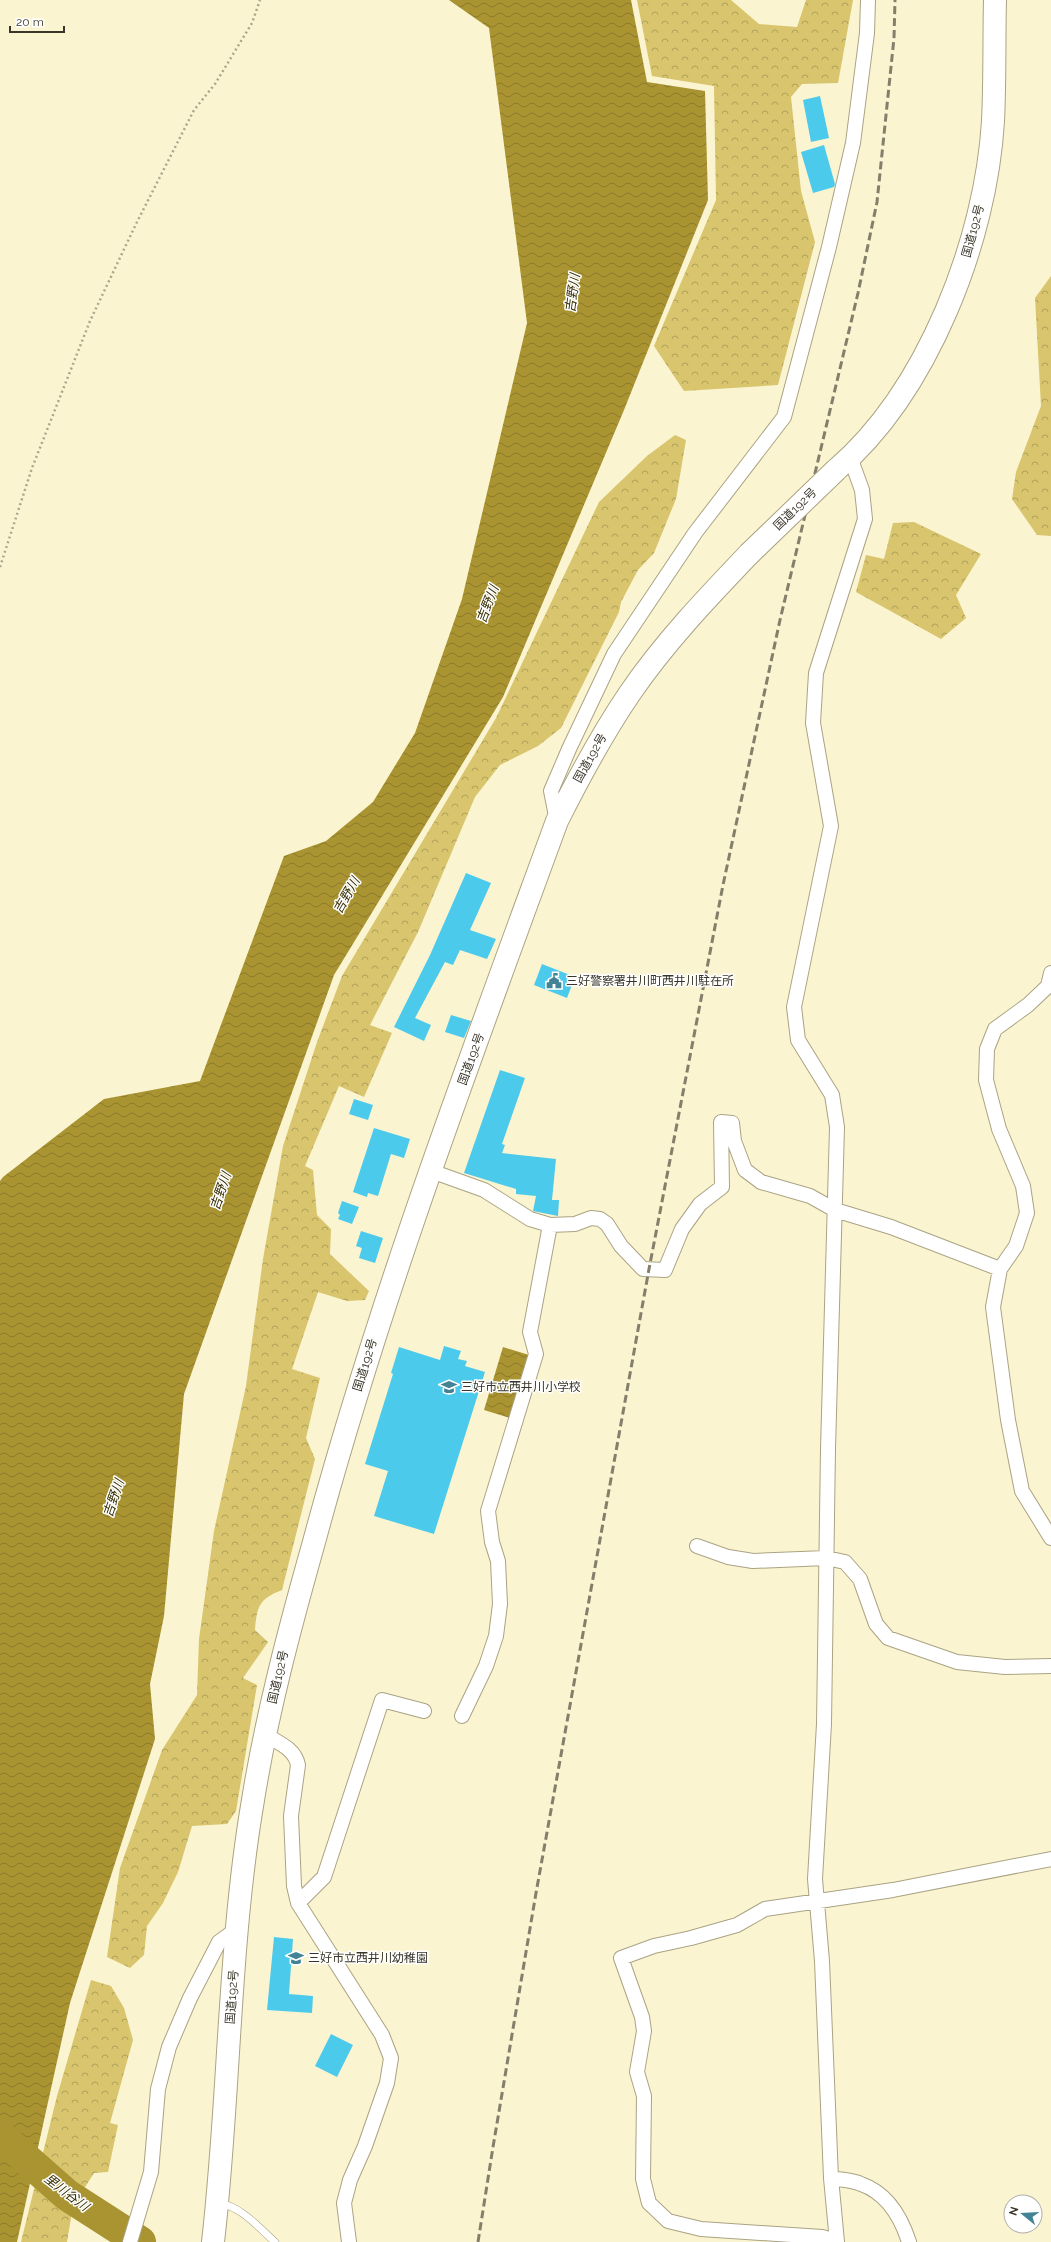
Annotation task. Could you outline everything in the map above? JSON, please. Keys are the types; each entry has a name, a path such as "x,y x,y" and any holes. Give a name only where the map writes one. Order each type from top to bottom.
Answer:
{"highway":[{"name":"国道192号","path":"213,2242 243,1864 266,1735 279,1668 330,1482 384,1302 557,821 580,775 630,692 694,612 749,554 843,464 884,417 916,370 938,329 973,238 985,182 993,122 995,0"}],"street":[{"path":"557,821 551,791 568,749 614,654 695,533 784,417 829,247 853,143 866,33 868,0"},
{"path":"843,464 862,490 865,519 816,673 813,723 832,826 794,1007 798,1040 832,1095 837,1127 826,1558 824,1724 815,1879 817,1901 822,1961 831,2178 837,2241 822,2237 701,2228 668,2221 649,2203 643,2179 644,2096 637,2072 644,2031 642,2017 621,1958 654,1946 691,1938 737,1925 765,1909 817,1901 893,1890 1051,1859"},
{"path":"1051,972 1048,986 1028,1005 995,1029 986,1049 986,1080 999,1130 1023,1186 1027,1213 1016,1246 1000,1269 993,1307 1008,1420 1022,1492 1051,1538"},
{"path":"431,1171 484,1190 530,1219 550,1225 575,1224 591,1218 600,1219 607,1224 621,1246 643,1269 665,1270 682,1228 700,1204 722,1187 721,1122 732,1123 734,1141 746,1170 752,1177 761,1182 810,1196 835,1210 891,1227 1000,1269"},
{"path":"462,1716 486,1666 496,1636 500,1604 498,1561 492,1542 488,1511 536,1354 530,1332 550,1225"},
{"path":"697,1546 728,1557 752,1561 826,1558 845,1562 860,1578 876,1624 888,1638 957,1662 1005,1666 1051,1666"},
{"path":"298,1903 324,1877 382,1700 424,1711"},
{"path":"266,1735 289,1749 297,1757 298,1765 291,1816 294,1886 298,1903 382,2035 391,2058 387,2083 365,2146 350,2180 344,2203 350,2242"},
{"path":"130,2242 134,2226 143,2205 151,2172 158,2089 169,2047 190,1998 219,1942 238,1929"},
{"path":"831,2178 862,2184 887,2198 906,2232 909,2242"}],"lane":[{"path":"217,2203 229,2205 249,2218 275,2242"}],"path":[{"path":"0,567 32,468 90,321 136,224 194,110 215,84 252,23 260,0"}],"green space":[{"path":"637,0 731,0 759,24 797,27 806,0 853,0 838,83 802,84 791,97 801,191 815,242 778,385 684,391 654,346 716,200 714,86 652,76"},
{"path":"1051,276 1051,536 1037,535 1012,499 1016,472 1041,406 1035,298"},
{"path":"675,435 686,440 676,499 654,553 638,570 621,602 619,612 561,728 538,746 500,765 475,797 418,932 370,1025 392,1033 364,1097 339,1086 305,1166 313,1170 317,1215 331,1229 330,1254 369,1291 365,1300 347,1301 318,1292 292,1369 320,1378 306,1438 315,1459 282,1590 274,1593 264,1600 258,1609 255,1630 268,1642 243,1678 257,1685 236,1811 227,1824 192,1826 178,1872 163,1903 147,1926 144,1955 130,1968 107,1957 120,1868 162,1750 197,1695 199,1639 214,1531 246,1386 263,1259 283,1146 317,1042 342,976 496,718 599,502 647,456"},
{"path":"914,522 981,554 956,595 966,618 941,639 856,592 866,555 884,559 893,523"},
{"path":"91,1980 111,1986 124,2008 133,2040 110,2123 118,2125 108,2172 94,2173 73,2206 67,2242 21,2242 57,2096"}],"water":[{"name":"吉野川","path":"449,0 631,0 647,82 705,91 708,200 624,410 503,697 334,975 184,1394 164,1616 150,1684 155,1739 70,2003 17,2242 0,2242 0,1181 3,1177 104,1099 200,1081 284,856 326,841 373,802 415,733 462,599 527,323 489,28"},
{"path":"503,1347 529,1355 510,1418 484,1410"}],"building":[{"path":"820,96 829,138 811,142 803,100"},
{"path":"824,145 835,184 834,187 813,193 801,152"},
{"path":"466,873 491,883 470,930 496,939 487,959 460,950 453,965 445,962 415,1018 431,1025 424,1041 394,1027 430,955"},
{"name":"三好警察署井川町西井川駐在所","path":"542,964 575,977 567,998 534,985"},
{"path":"451,1015 471,1021 464,1038 445,1032"},
{"path":"500,1070 525,1078 502,1144 505,1145 502,1153 556,1159 552,1200 559,1200 558,1216 533,1211 536,1196 516,1194 516,1189 464,1173"},
{"path":"354,1099 373,1105 368,1120 349,1114"},
{"path":"374,1128 410,1139 404,1158 391,1154 378,1196 368,1193 367,1197 353,1192"},
{"path":"342,1201 359,1207 352,1224 338,1219 340,1215 338,1213"},
{"path":"361,1231 383,1238 375,1263 359,1258 362,1248 356,1246"},
{"path":"444,1346 461,1351 458,1359 467,1361 465,1366 485,1372 434,1534 374,1516 388,1471 365,1464 393,1374 391,1373 399,1347 440,1360"},
{"path":"274,1937 293,1939 289,1994 313,1996 312,2013 267,2010"},
{"path":"331,2034 353,2045 337,2077 315,2066"}],"waterway":[{"name":"里川谷川","path":"0,2136 67,2195 140,2242"}],"railway":[{"path":"478,2242 536,1893 649,1269 723,885 780,620 858,293 877,202 894,38 895,0"}],"place":[{"name":"三好警察署井川町西井川駐在所","path":"554,981"},
{"name":"三好市立西井川小学校","path":"449,1387"},
{"name":"三好市立西井川幼稚園","path":"296,1958"}]}
